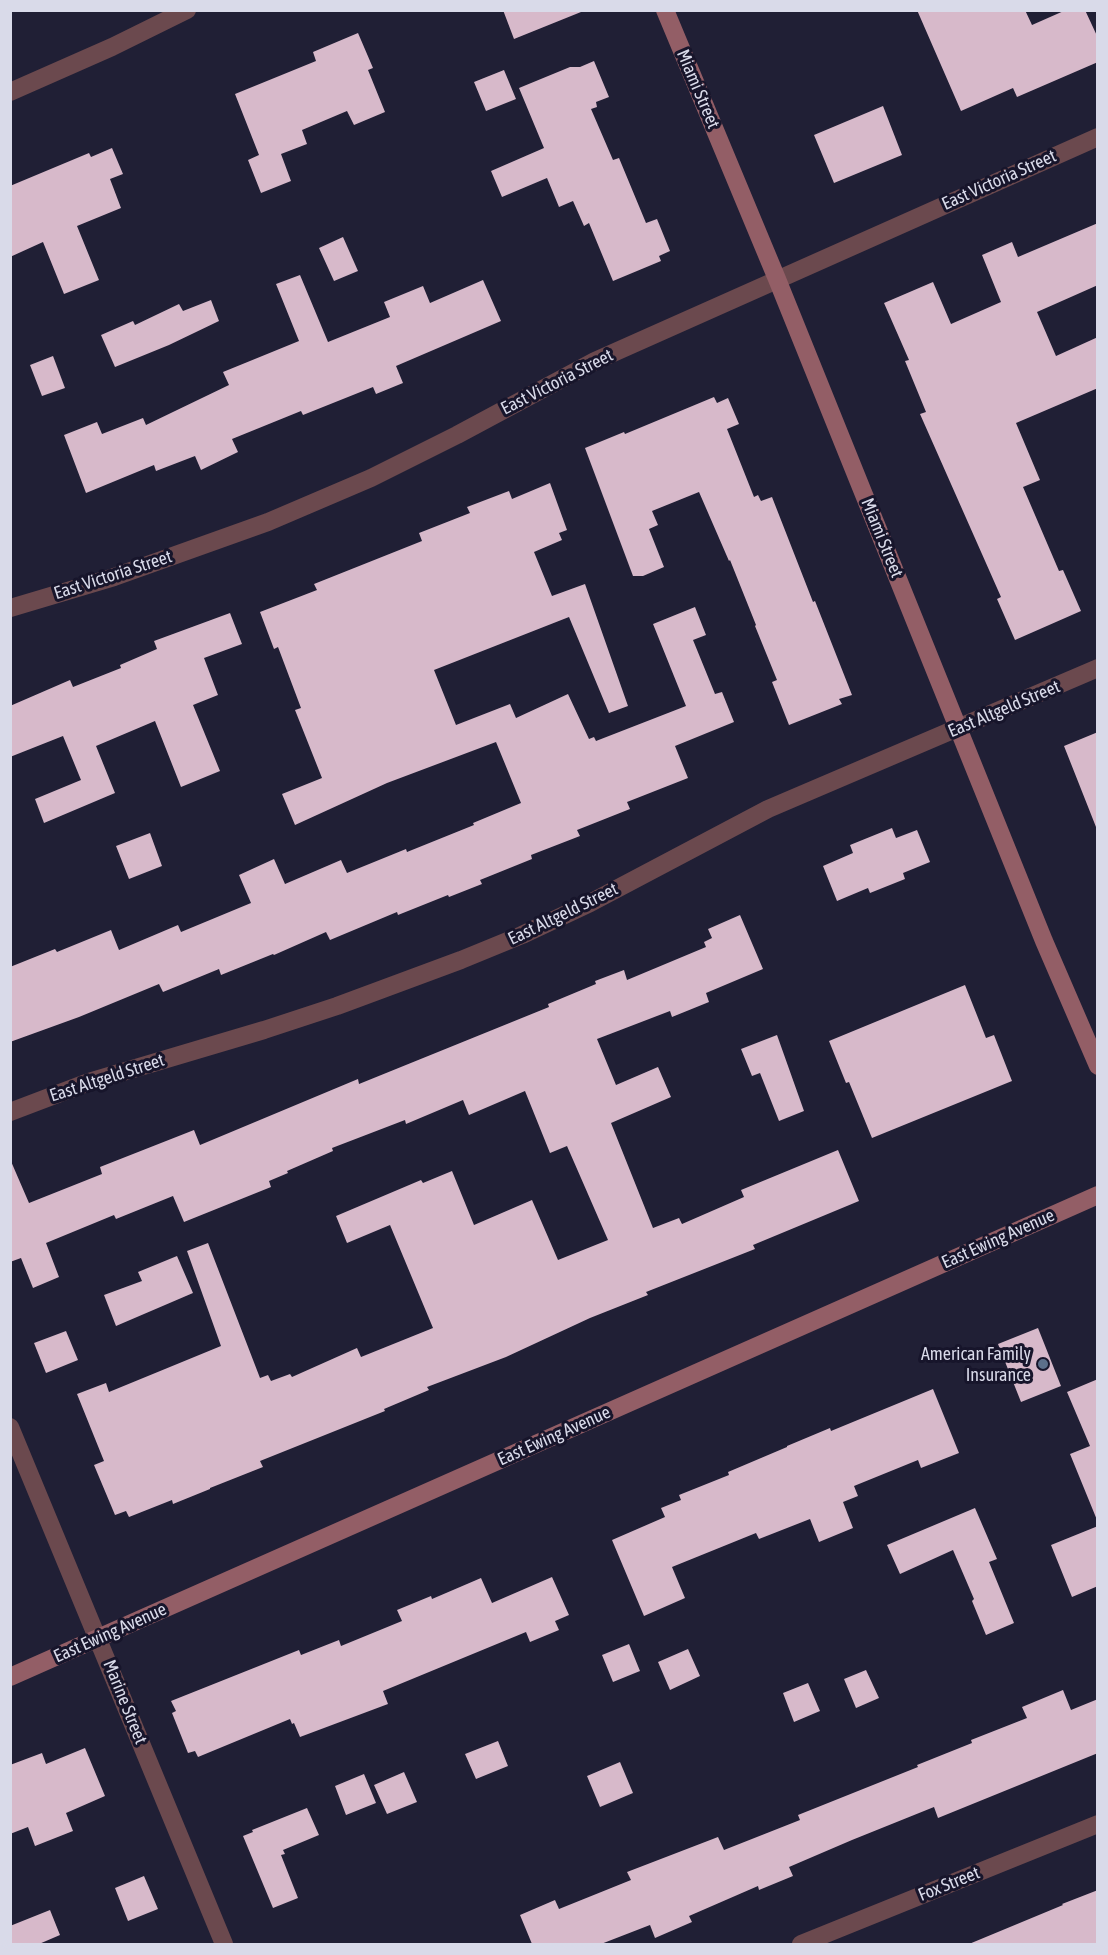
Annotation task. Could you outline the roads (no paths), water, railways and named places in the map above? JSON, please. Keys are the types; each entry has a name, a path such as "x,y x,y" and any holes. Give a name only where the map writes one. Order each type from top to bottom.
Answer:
{"street":[{"path":"10,92 112,47 187,10"},
{"name":"Miami Street","path":"665,10 777,279 1044,941 1098,1066"},
{"name":"East Victoria Street","path":"10,608 114,577 278,518 370,478 457,435 595,361 1098,137"},
{"name":"East Altgeld Street","path":"10,1112 89,1082 327,1010 461,960 590,903 768,809 1098,668"},
{"name":"East Ewing Avenue","path":"10,1677 1098,1195"},
{"name":"Marine Street","path":"10,1427 224,1944"},
{"name":"Fox Street","path":"801,1944 1098,1824"}],"place":[{"name":"American Family Insurance","path":"1043,1364"}]}
